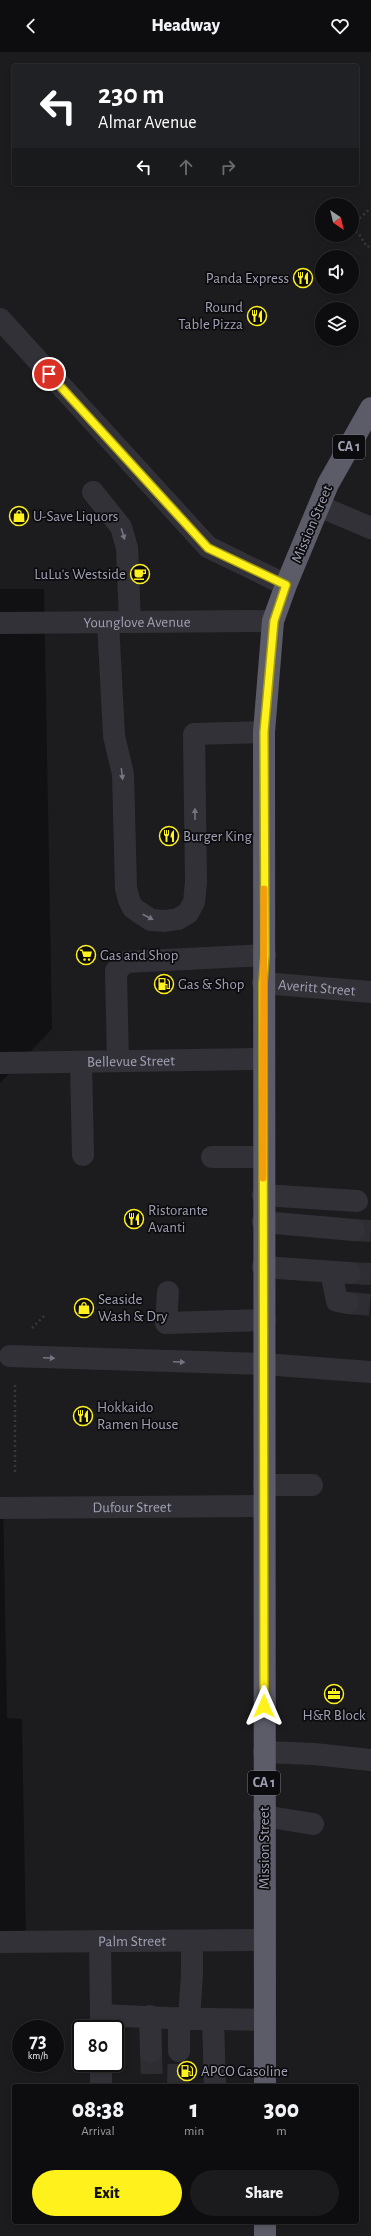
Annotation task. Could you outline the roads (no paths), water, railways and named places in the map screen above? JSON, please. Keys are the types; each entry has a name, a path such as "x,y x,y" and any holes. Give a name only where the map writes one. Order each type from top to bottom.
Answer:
{"highway":[{"name":"Mission Street","path":"265,2084 263,1267 263,983 265,955 264,732 274,621 286,585 328,484 371,408"},
{"path":"265,2224 265,2236"}],"street":[{"path":"0,319 208,548 286,585"},
{"path":"93,492 121,527 127,548 130,622"},
{"path":"319,506 371,528"},
{"name":"Younglove Avenue","path":"0,623 274,621"},
{"path":"108,622 114,736 123,774 126,888 133,908 150,920 164,921 182,917 188,912 194,902 196,882 194,734 264,732"},
{"path":"118,1061 116,971 126,962 265,955"},
{"name":"Averitt Street","path":"263,983 371,992"},
{"name":"Bellevue Street","path":"0,1063 263,1059"},
{"path":"81,1062 83,1155"},
{"path":"212,1157 264,1157"},
{"path":"263,1195 357,1201"},
{"path":"263,1222 354,1230"},
{"path":"263,1267 340,1272 337,1301 348,1303"},
{"path":"168,1292 166,1324 264,1320"},
{"path":"17,1357 264,1364 371,1372"},
{"path":"264,1485 312,1485"},
{"name":"Dufour Street","path":"0,1508 264,1506"},
{"path":"264,1752 314,1754 371,1760"},
{"path":"264,1816 313,1824"},
{"path":"179,2051 192,1974 192,1940"},
{"name":"Palm Street","path":"0,1942 264,1940"},
{"path":"100,1941 101,2020"},
{"path":"117,2020 150,2016 264,2020"},
{"path":"150,2016 151,2052"},
{"path":"213,2019 215,2084"},
{"path":"101,2072 101,2084"}],"tunnel":[{"path":"354,1230 371,1231"},
{"path":"350,1273 371,1274"},
{"path":"348,1303 371,1305"},
{"path":"178,2084 179,2051"},
{"path":"151,2052 152,2084"}],"place":[{"name":"Panda Express","path":"303,278"},
{"name":"Round Table Pizza","path":"257,316"},
{"name":"U-Save Liquors","path":"19,516"},
{"name":"LuLu's Westside","path":"140,574"},
{"name":"Burger King","path":"169,836"},
{"name":"Gas and Shop","path":"86,955"},
{"name":"Gas & Shop","path":"164,984"},
{"name":"Ristorante Avanti","path":"134,1219"},
{"name":"Seaside Wash & Dry","path":"84,1308"},
{"name":"Hokkaido Ramen House","path":"83,1416"},
{"name":"H&R Block","path":"334,1694"},
{"name":"APCO Gasoline","path":"187,2071"}]}
